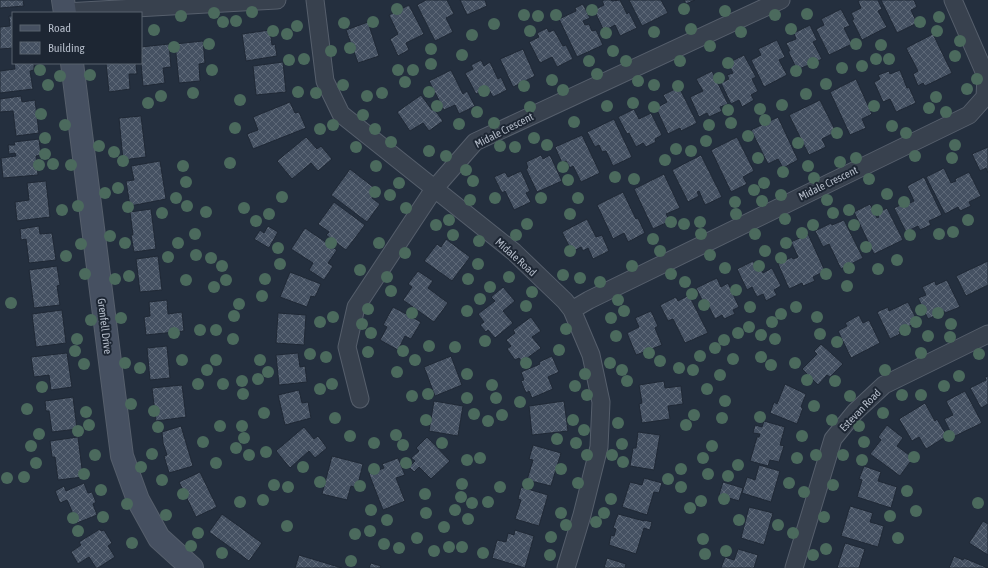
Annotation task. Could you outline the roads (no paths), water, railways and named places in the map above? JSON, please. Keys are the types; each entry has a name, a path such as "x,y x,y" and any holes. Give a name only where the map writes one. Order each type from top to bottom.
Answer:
{"street":[{"path":"65,8 277,0"},
{"name":"Midale Road","path":"315,0 325,80 341,114 514,252 572,310 591,355 601,402 599,447 582,515 566,568"},
{"name":"Midale Crescent","path":"360,399 347,348 356,307 434,189 475,142 781,0"},
{"name":"Midale Crescent","path":"572,310 589,300 969,115 985,97 986,76 953,0"},
{"name":"Grenfell Drive","path":"72,64 122,456 138,500 159,538 192,568"},
{"name":"Estevan Road","path":"794,568 833,439 855,412 884,385 988,334"}]}
